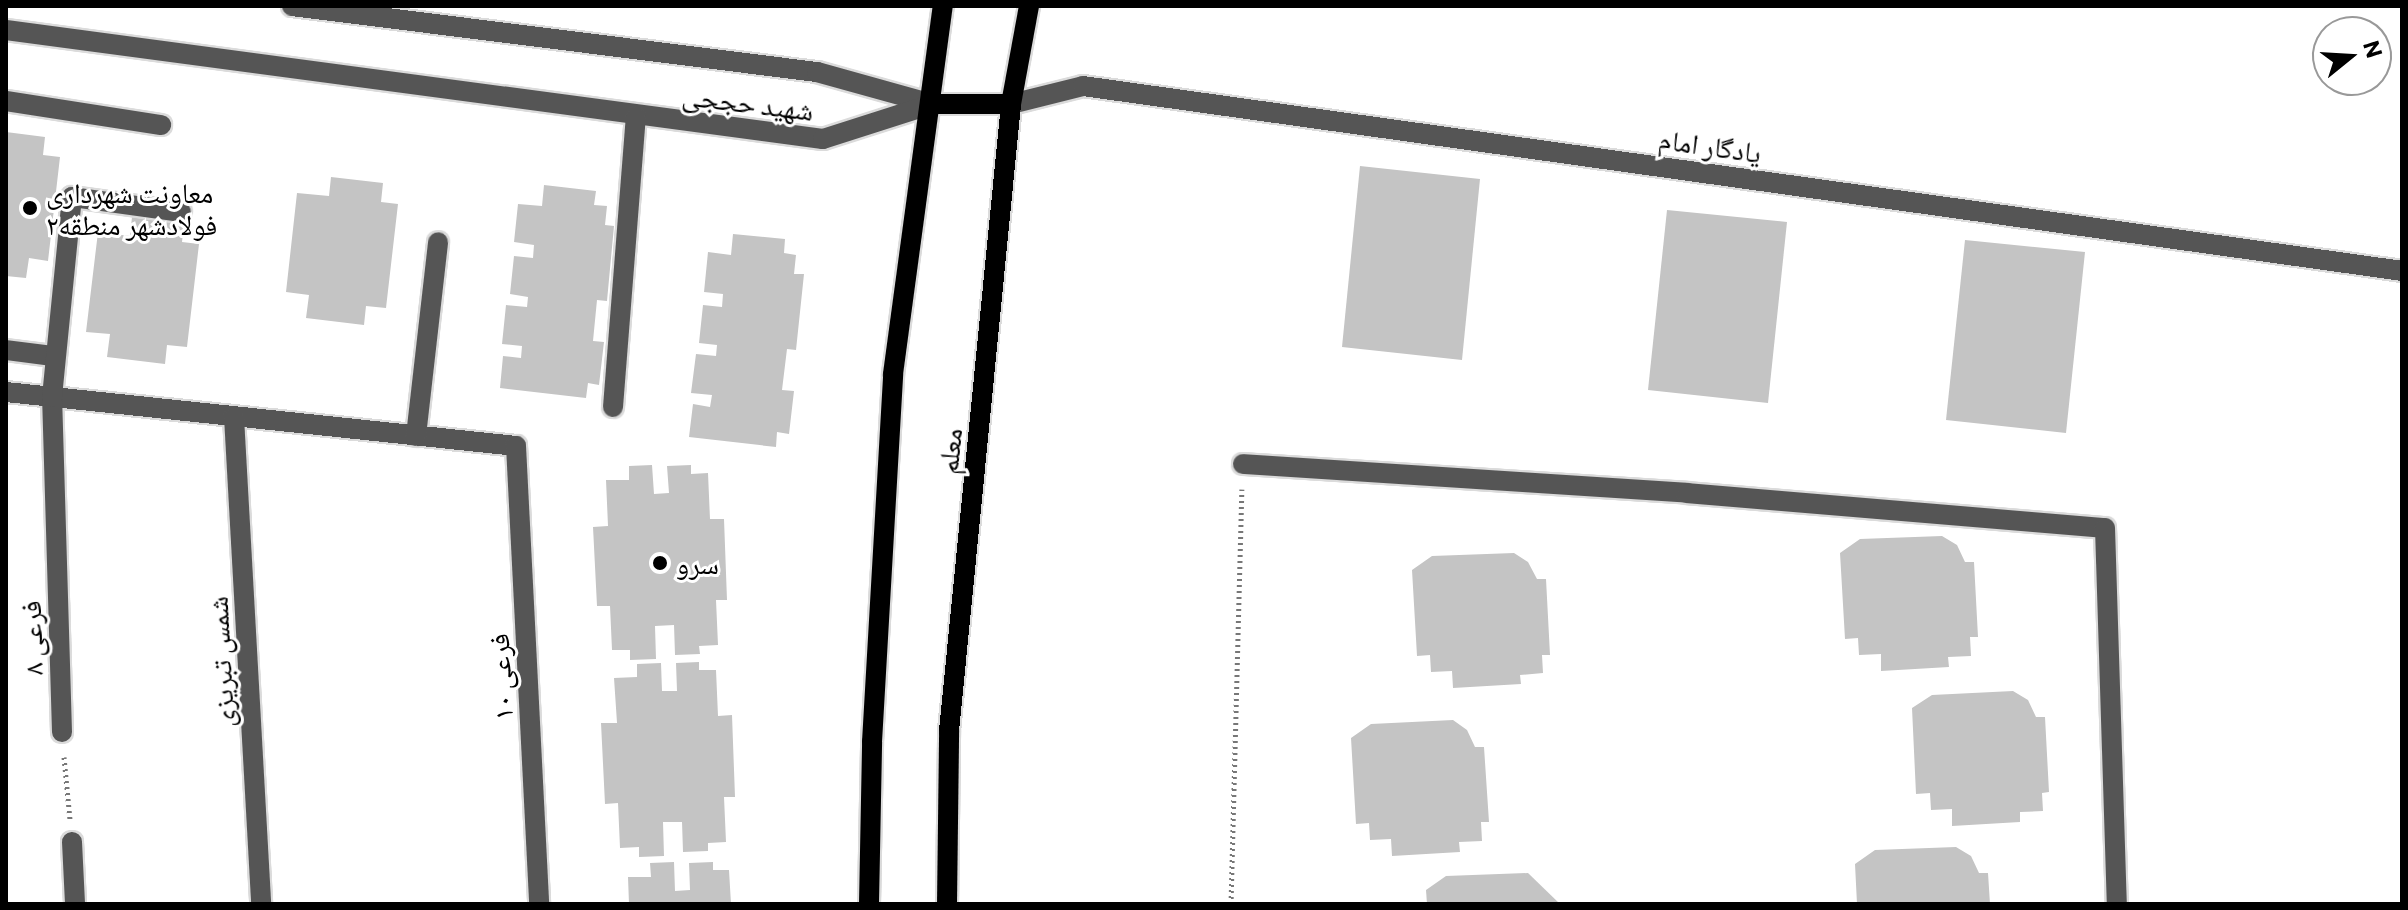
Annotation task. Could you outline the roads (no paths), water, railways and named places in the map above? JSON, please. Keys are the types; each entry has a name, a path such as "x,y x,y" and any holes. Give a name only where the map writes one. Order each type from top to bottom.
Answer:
{"main road":[{"path":"869,904 872,742 893,374 943,6"},
{"name":"معلم","path":"947,904 949,731 1011,104 1029,6"},
{"path":"932,104 1011,104"}],"street":[{"name":"شهید حججی","path":"292,6 817,72 932,104"},
{"name":"شهید حججی","path":"6,30 636,117 823,139 932,104"},
{"name":"یادگار امام","path":"1011,104 1083,86 2402,271"},
{"path":"6,101 161,125"},
{"path":"613,407 636,117"},
{"name":"فرعی ۸","path":"62,732 52,397 53,356 72,197 181,212"},
{"path":"6,392 416,436 438,242"},
{"path":"6,350 53,356"},
{"name":"شمس تبریزی","path":"234,417 261,904"},
{"name":"فرعی ۱۰","path":"416,436 516,446 539,904"},
{"path":"1243,464 1687,493 2105,528 2117,904"},
{"path":"72,842 75,904"}],"place":[{"name":"معاونت شهرداری فولادشهر منطقه۲","path":"30,208"},
{"name":"سرو","path":"660,563"}]}
